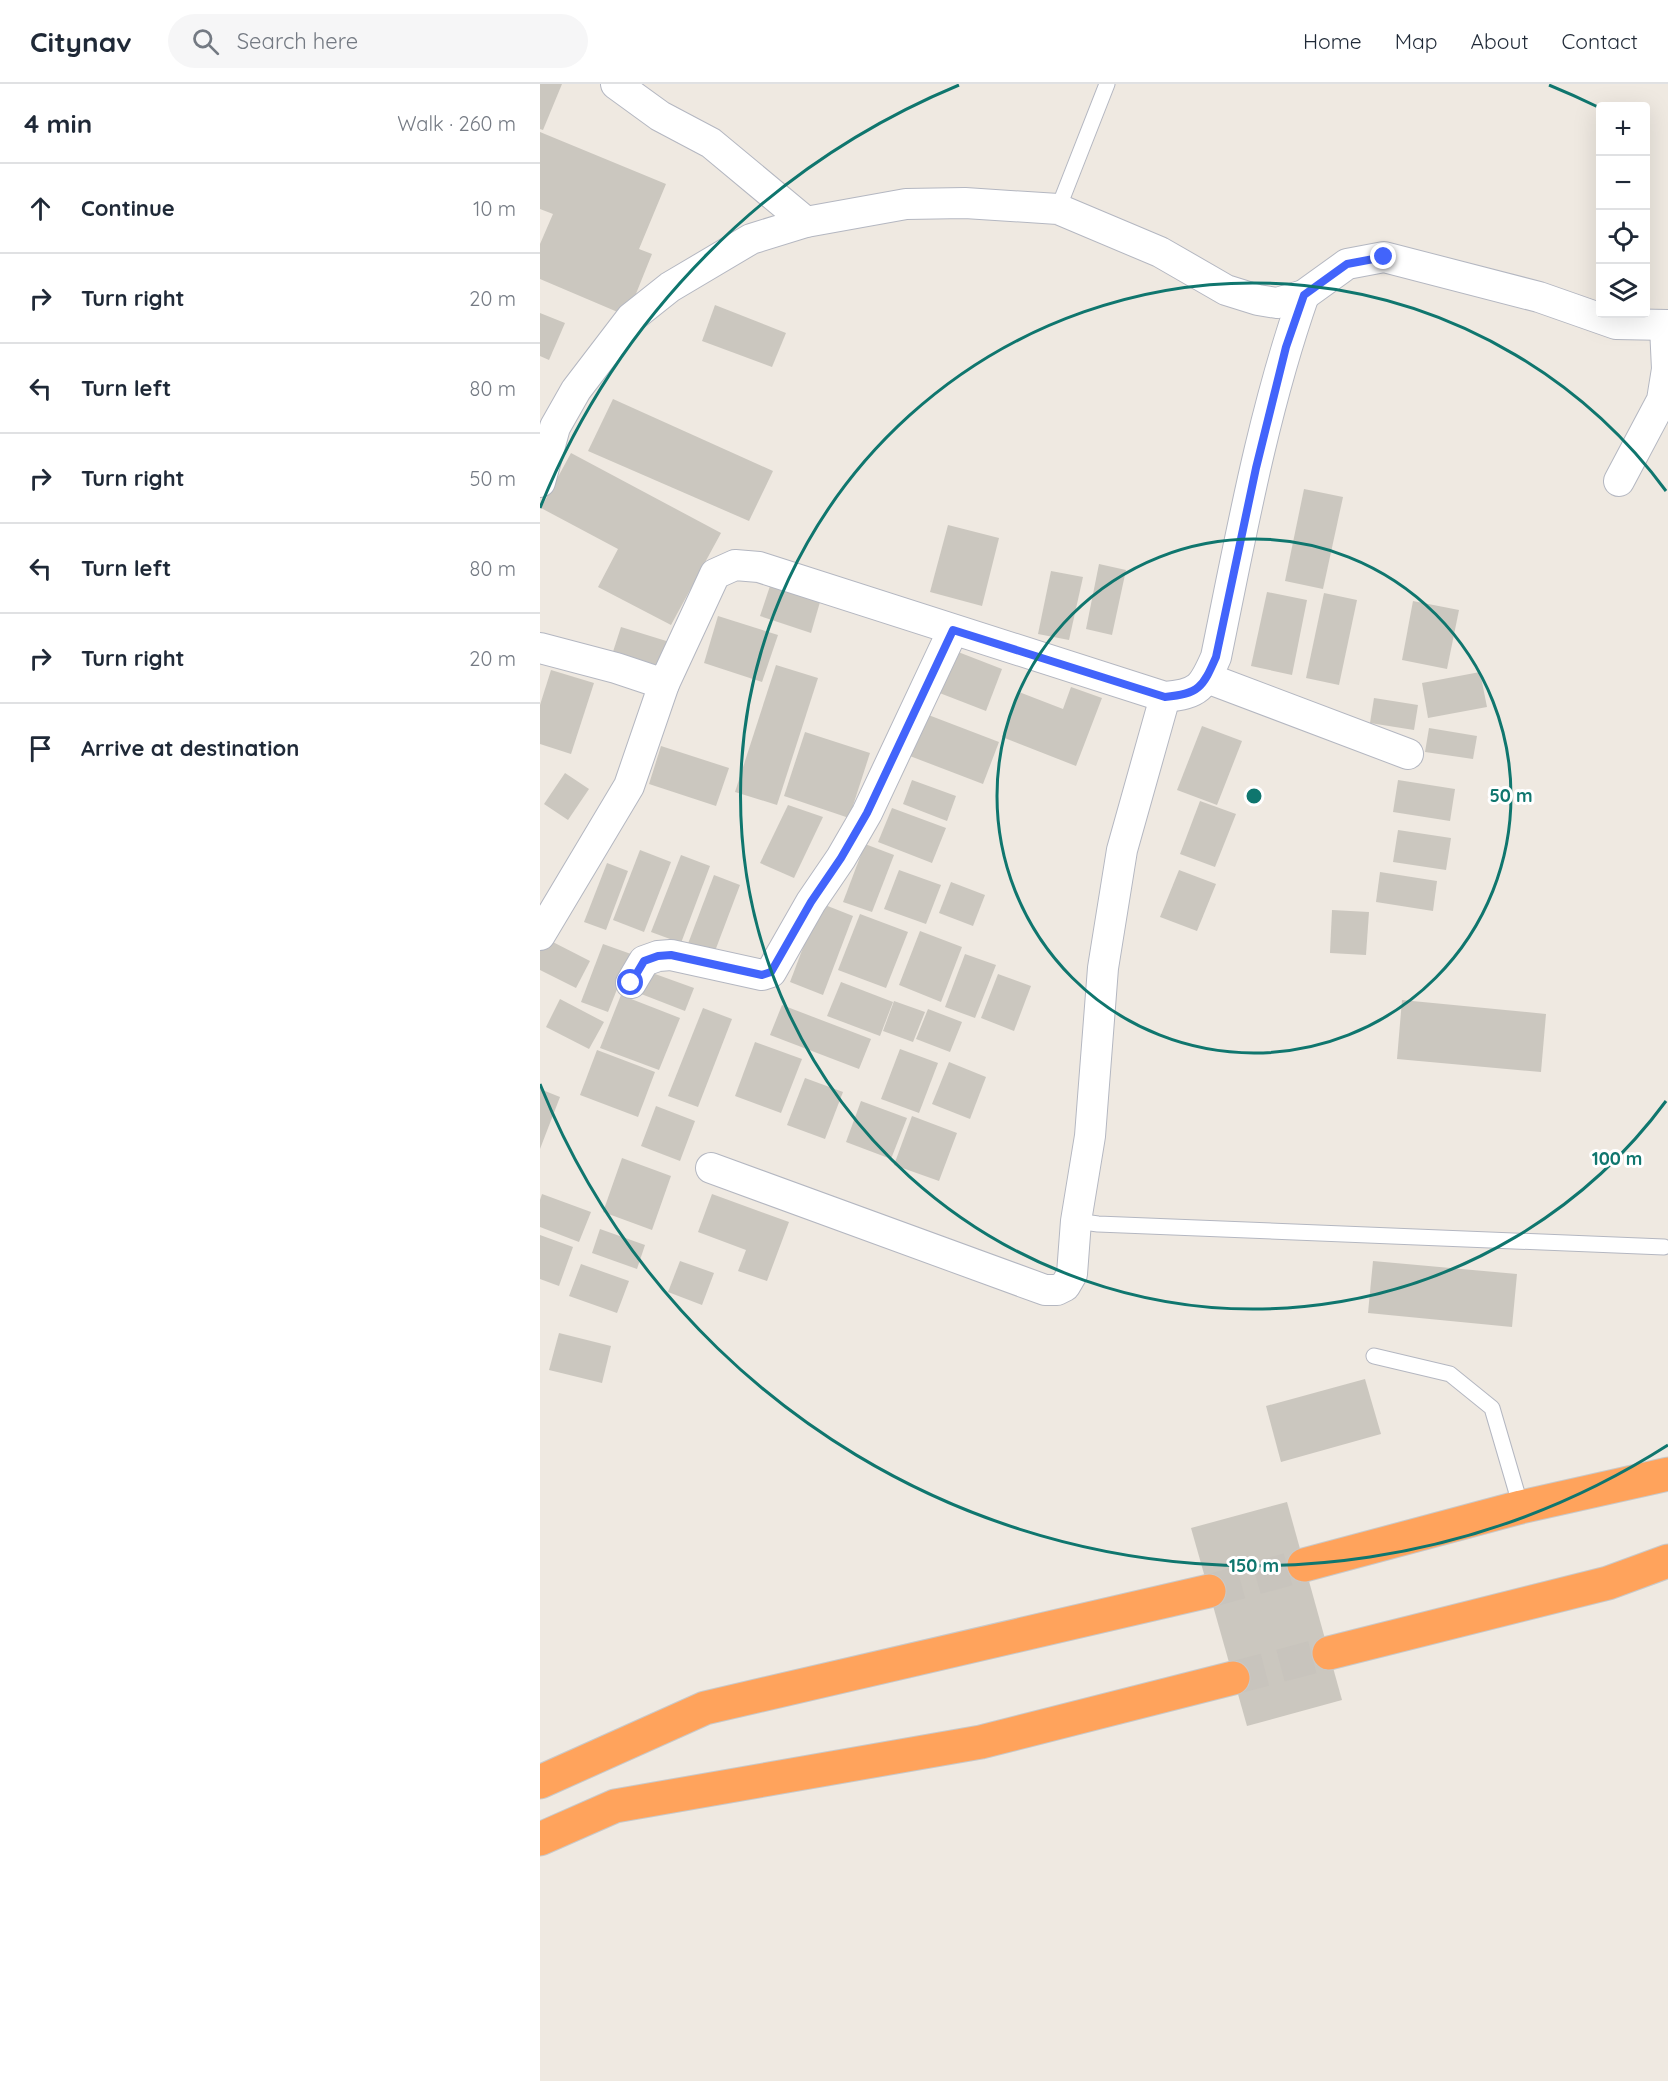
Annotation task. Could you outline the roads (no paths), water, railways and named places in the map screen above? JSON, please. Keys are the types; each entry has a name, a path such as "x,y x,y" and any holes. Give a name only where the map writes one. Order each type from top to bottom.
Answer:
{"highway":[{"path":"1304,1564 1521,1507 1668,1474"},
{"path":"1329,1653 1608,1583 1668,1561"},
{"path":"540,1782 705,1708 1209,1591"},
{"path":"540,1839 615,1806 981,1742 1233,1678"}],"street":[{"path":"616,84 660,116 711,143 806,222"},
{"path":"540,482 548,425 631,318 670,287 751,239 806,222 906,204 965,203 1058,209 1160,252 1226,290 1258,300 1277,303 1304,295 1347,264 1384,257 1539,297 1616,324 1667,326 1667,369 1662,400 1619,481"},
{"path":"540,935 629,786 664,684 715,574 735,565 759,567 1165,697 1186,695 1200,686 1207,678 1216,657 1256,468 1281,369 1304,295"},
{"path":"631,983 644,961 658,956 671,955 762,975 771,972 811,902 841,858 867,813 953,630"},
{"path":"540,648 616,668 664,684"},
{"path":"1207,678 1408,754"},
{"path":"711,1168 1045,1290 1057,1290 1065,1286 1072,1274 1076,1221 1090,1136 1103,968 1122,850 1165,697"}],"lane":[{"path":"1058,209 1107,84"},
{"path":"1076,1221 1098,1224 1664,1247"},
{"path":"1374,1356 1450,1374 1492,1408 1521,1507"}],"tunnel":[{"path":"1209,1591 1304,1565"},
{"path":"1233,1678 1329,1653"}]}
